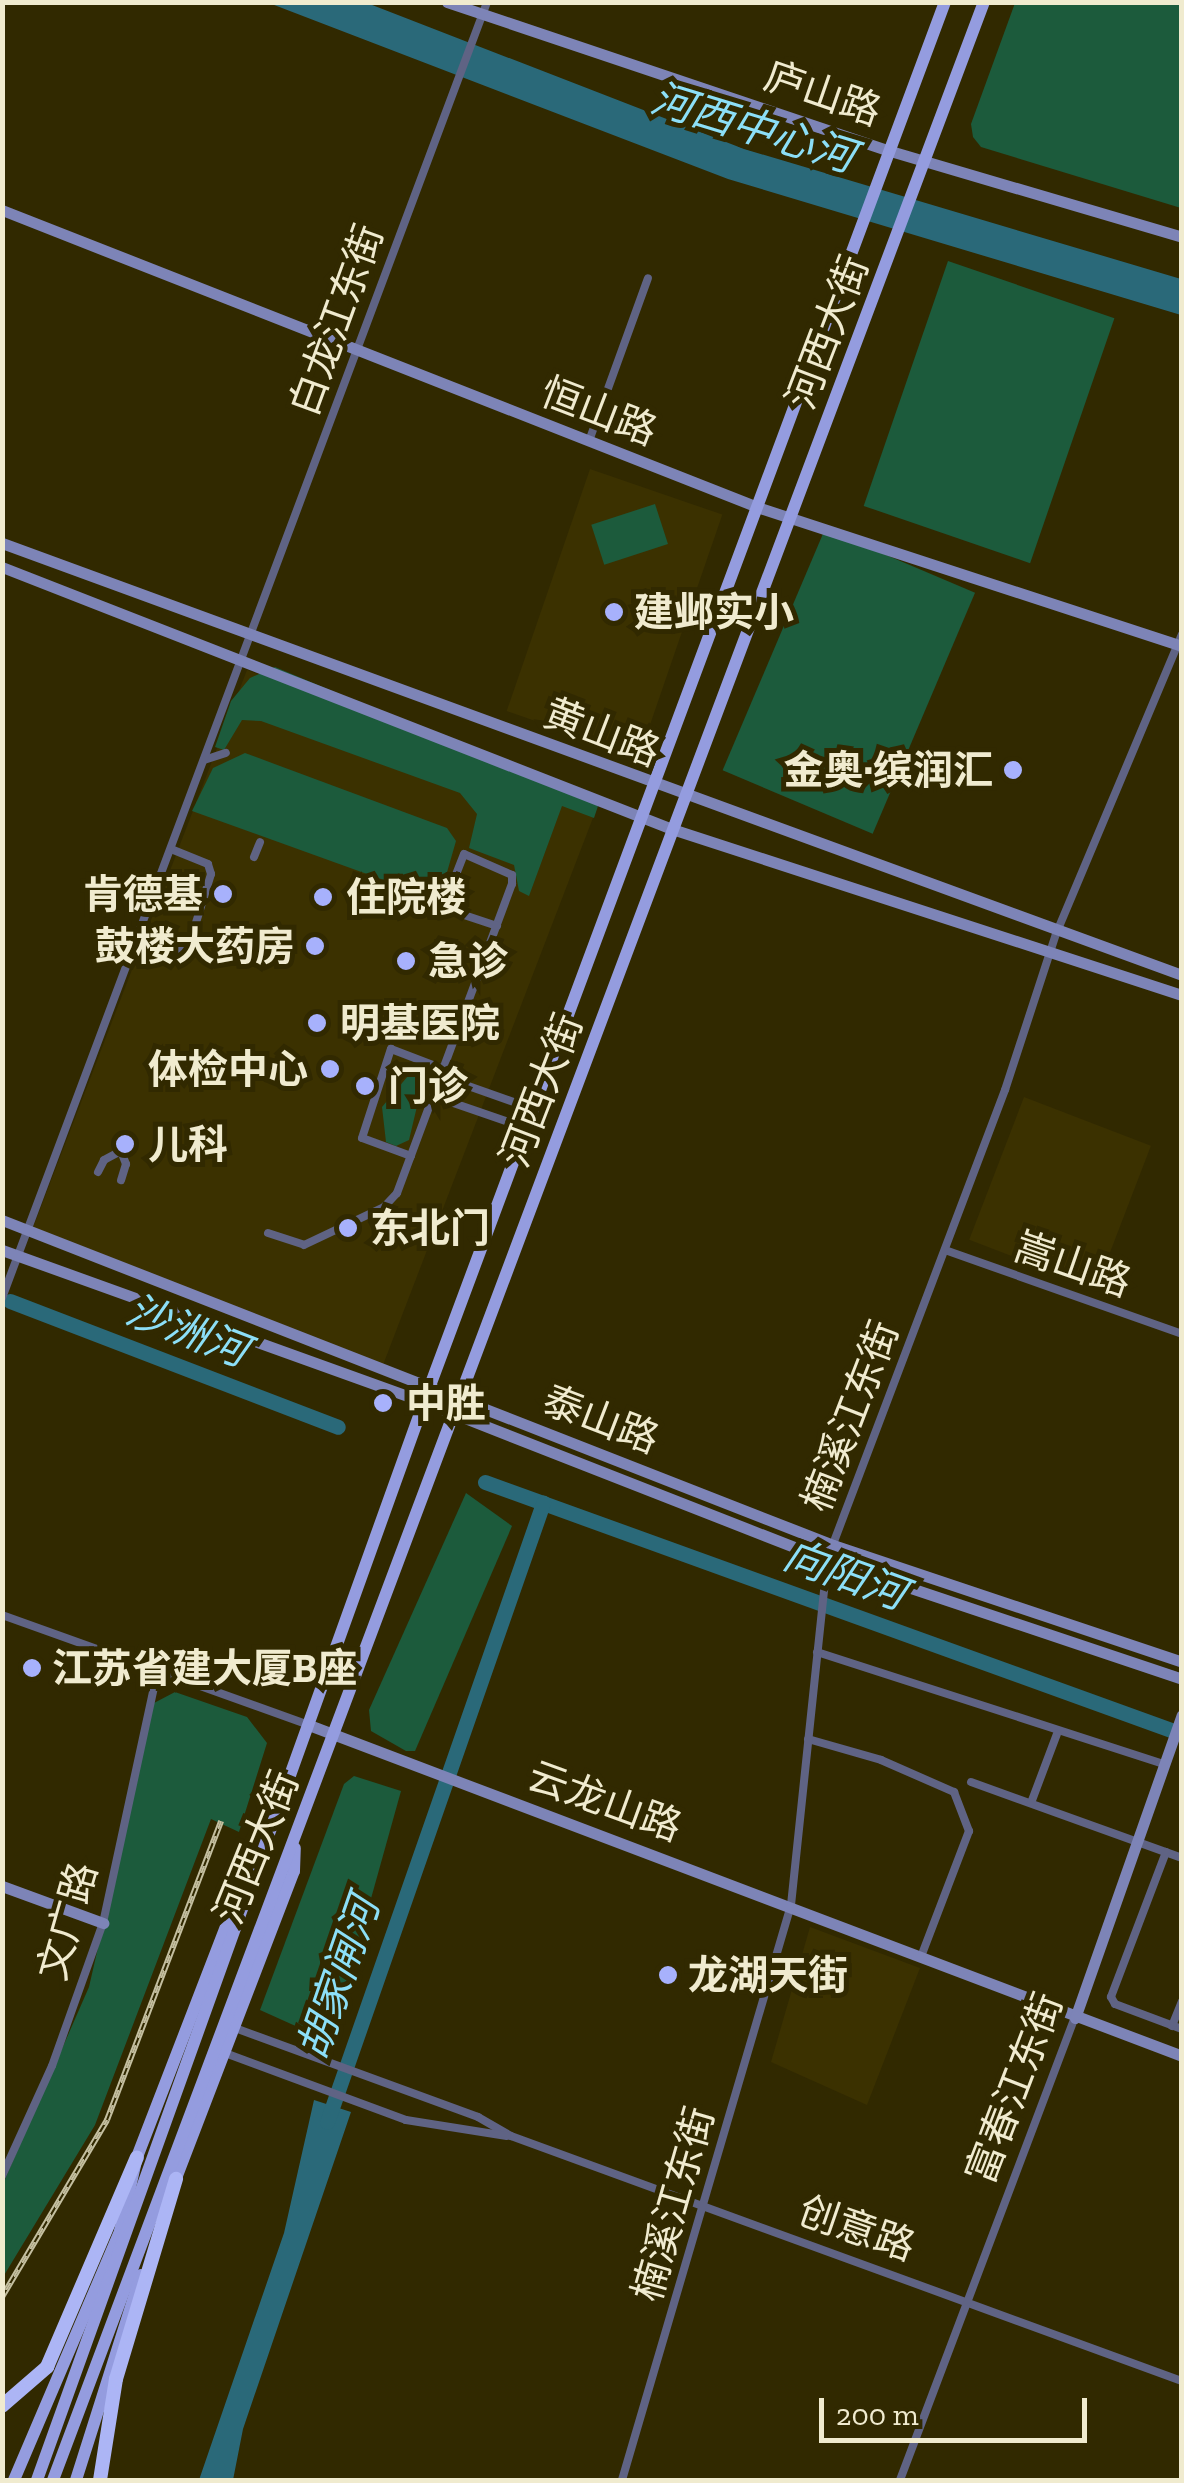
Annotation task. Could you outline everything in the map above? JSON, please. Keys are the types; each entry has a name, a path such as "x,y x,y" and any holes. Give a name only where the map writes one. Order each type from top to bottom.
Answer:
{"highway":[{"path":"2,2406 47,2367 137,2157"},
{"path":"100,2480 103,2430 176,2179"}],"main road":[{"name":"河西大街","path":"37,2480 427,1395 645,818 944,2"},
{"name":"河西大街","path":"53,2480 209,2052 336,1736 672,829 928,162 984,2"},
{"path":"14,2480 120,2231 137,2157 230,1906 267,1836"},
{"path":"76,2480 176,2179 294,1872 296,1836"}],"street":[{"name":"庐山路","path":"447,2 887,150 1182,237"},
{"name":"白龙江东街","path":"2,1298 254,634 487,2"},
{"name":"恒山路","path":"2,210 760,508 1180,641"},
{"path":"589,442 648,278"},
{"name":"黄山路","path":"2,543 1056,934 1182,975"},
{"name":"黄山路","path":"2,567 672,829 1182,996"},
{"name":"楠溪江东街","path":"622,2480 791,1904 827,1560 945,1250 1056,934 1180,641"},
{"path":"204,760 226,753"},
{"path":"254,857 260,842"},
{"path":"139,934 184,950 190,942 211,874 208,864 171,849"},
{"path":"268,1233 304,1245 384,1207 397,1193 496,926 512,875 464,854 443,908 496,926"},
{"path":"410,1156 362,1138 391,1048 442,1073 533,1108"},
{"path":"433,1096 526,1128"},
{"path":"98,1172 104,1160 120,1152 126,1164 122,1180"},
{"name":"泰山路","path":"2,1220 30,1228 427,1395 454,1414 827,1560 1182,1679"},
{"name":"泰山路","path":"2,1250 427,1395 460,1398 833,1545 1182,1662"},
{"name":"嵩山路","path":"945,1250 1182,1334"},
{"name":"云龙山路","path":"2,1615 791,1904 1182,2056"},
{"path":"817,1652 1057,1734 1164,1764"},
{"name":"文广路","path":"2,2176 52,2066 102,1923 157,1673"},
{"name":"富春江东街","path":"900,2480 1076,2018 1182,1714"},
{"path":"1030,1803 1057,1734"},
{"path":"808,1739 881,1760 954,1792 968,1830 921,1956"},
{"path":"972,1782 1182,1858"},
{"path":"1166,1852 1111,1997 1177,2028 1182,2001"},
{"path":"2,1886 102,1923"},
{"name":"创意路","path":"235,2028 478,2117 511,2136 969,2299 1182,2380"},
{"name":"创意路","path":"226,2053 406,2120 511,2136"}],"shaded area":[{"name":"建邺实小","path":"590,469 722,515 639,757 507,711"},
{"name":"明基医院","path":"247,670 598,805 383,1365 32,1230"},
{"path":"1024,1097 1151,1146 1096,1289 969,1240"},
{"path":"810,1927 920,1968 867,2105 771,2062"}],"green space":[{"path":"1015,3 1181,3 1181,208 981,147 973,137 971,124"},
{"path":"948,261 1114,318 1030,563 864,506"},
{"path":"655,504 668,544 604,565 591,525"},
{"path":"825,529 975,593 873,834 723,770"},
{"path":"275,667 599,803 594,818 562,806 529,896 519,891 514,865 469,848 477,814 460,793 261,721 242,720 224,750 215,747 231,701 250,678"},
{"path":"245,753 447,828 456,841 439,900 192,811 213,768"},
{"path":"413,1070 428,1076 430,1089 419,1098 409,1140 396,1146 386,1142 382,1107"},
{"path":"466,1493 512,1526 415,1751 406,1751 371,1731 369,1710"},
{"path":"175,1692 247,1717 267,1743 239,1832 211,1819 95,2125 3,2277 2,2186 89,1987 154,1703"},
{"path":"354,1776 401,1791 331,2042 260,2010 344,1784"}],"water":[{"path":"269,3 367,3 744,149 1181,279 1181,315 728,179"},
{"path":"314,2100 351,2112 243,2429 233,2480 199,2480 284,2233"}],"waterway":[{"name":"沙洲河","path":"10,1301 338,1427"},
{"name":"向阳河","path":"485,1482 1182,1734"},
{"name":"胡家闸河","path":"327,2122 543,1503"}],"railway":[{"path":"2,2297 107,2120 221,1821"}],"place":[{"name":"建邺实小","path":"614,612"},
{"name":"金奥·缤润汇","path":"1013,770"},
{"name":"肯德基","path":"223,894"},
{"name":"住院楼","path":"323,897"},
{"name":"鼓楼大药房","path":"315,946"},
{"name":"急诊","path":"406,961"},
{"name":"明基医院","path":"317,1023"},
{"name":"体检中心","path":"330,1069"},
{"name":"门诊","path":"365,1086"},
{"name":"儿科","path":"125,1144"},
{"name":"东北门","path":"348,1228"},
{"name":"中胜","path":"383,1403"},
{"name":"江苏省建大厦B座","path":"32,1668"},
{"name":"龙湖天街","path":"668,1975"}],"water label":[{"name":"河西中心河","path":"753,128"}]}
